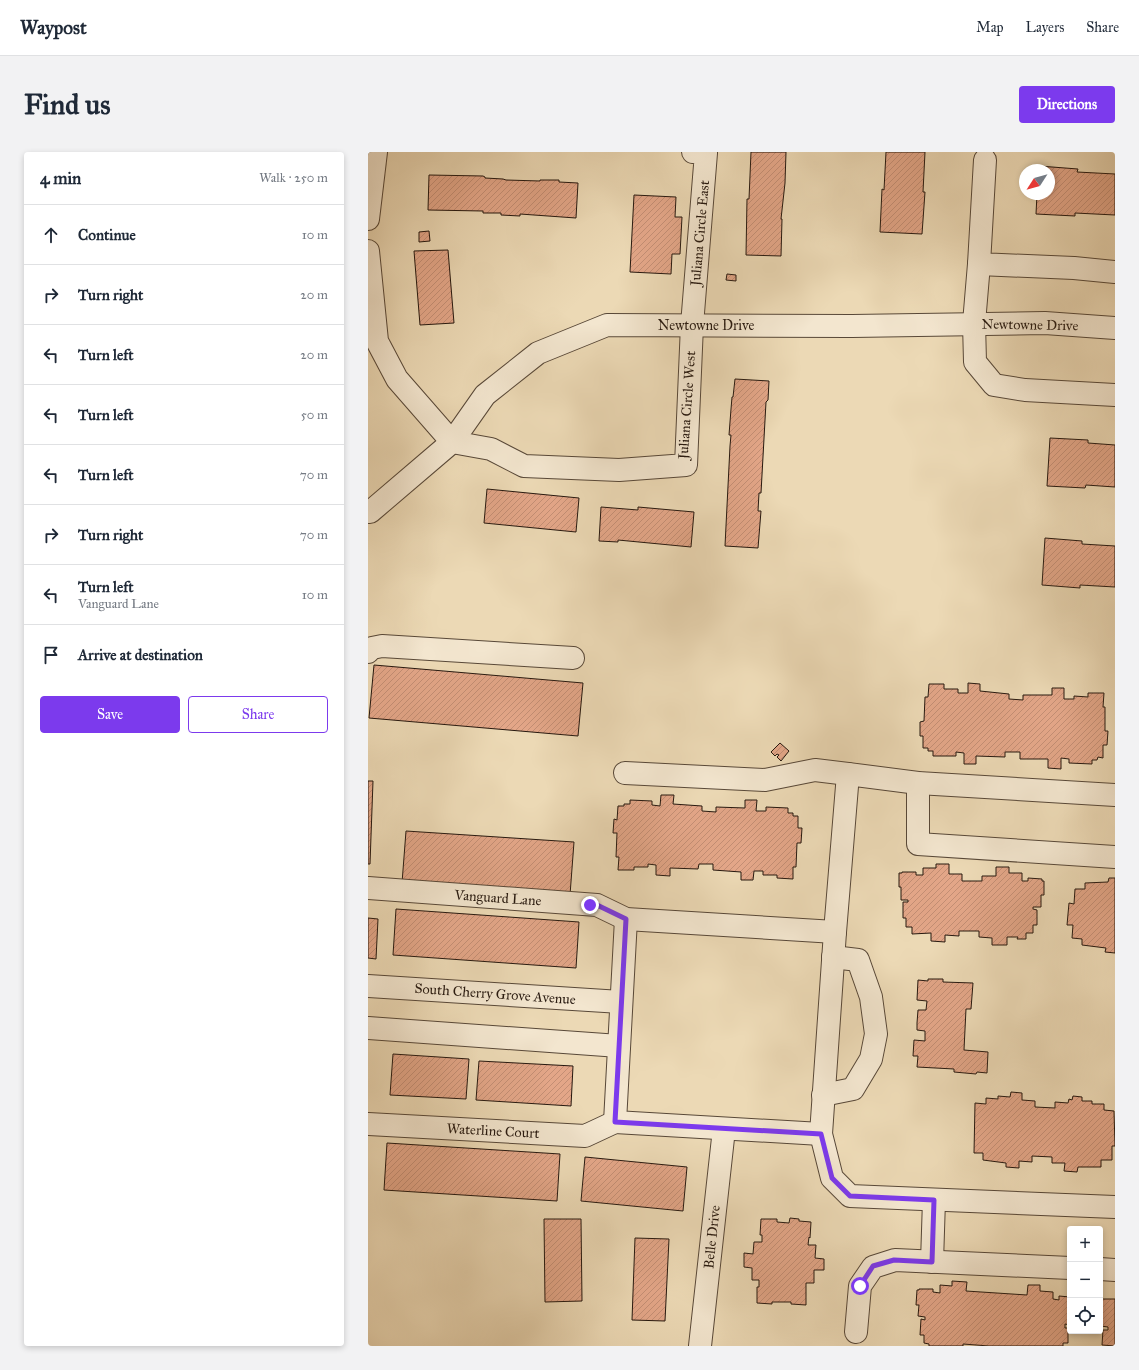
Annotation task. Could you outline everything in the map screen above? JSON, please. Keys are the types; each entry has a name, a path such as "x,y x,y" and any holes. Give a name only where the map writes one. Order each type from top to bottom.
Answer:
{"street":[{"path":"368,219 376,152"},
{"name":"Juliana Circle East","path":"692,325 706,153 693,152"},
{"path":"985,160 974,323 975,362 994,385 1025,390 1115,394"},
{"path":"368,252 377,342 397,379 452,442"},
{"path":"979,264 1074,268 1115,272"},
{"name":"Newtowne Drive","path":"368,512 370,512 452,442 486,395 538,353 606,325 852,326 1045,323 1115,328"},
{"name":"Juliana Circle West","path":"452,442 492,449 524,466 619,470 686,465 692,325"},
{"path":"368,652 372,648 382,646 573,658"},
{"path":"625,773 765,780 815,770 918,783 1115,795"},
{"path":"848,774 833,957 821,1134 832,1178 850,1196 1115,1207"},
{"path":"918,783 918,844 1115,857"},
{"name":"Vanguard Lane","path":"368,888 597,905 626,919"},
{"path":"821,1134 615,1122 626,919 835,932"},
{"path":"823,1095 853,1089 872,1059 876,1034 871,996 858,960 833,957"},
{"name":"South Cherry Grove Avenue","path":"368,986 621,1002"},
{"path":"368,1028 619,1046"},
{"name":"Waterline Court","path":"368,1124 585,1136 615,1122"},
{"name":"Belle Drive","path":"700,1346 724,1129"},
{"path":"932,1262 934,1200"},
{"path":"856,1332 860,1286 873,1266 894,1260 1067,1268"},
{"path":"1103,1269 1115,1270"}],"building":[{"path":"751,152 786,152 785,183 781,219 781,256 746,255 747,199 749,199"},
{"path":"886,152 925,152 923,192 925,192 922,234 880,232 882,189 884,190"},
{"path":"1055,167 1078,169 1077,172 1115,174 1115,215 1075,213 1075,216 1036,214 1037,200 1055,200"},
{"path":"429,175 483,176 485,178 506,180 559,180 559,182 578,183 576,218 520,214 520,216 501,215 501,213 483,213 483,211 428,210"},
{"path":"634,195 676,197 675,217 682,217 680,254 672,254 671,274 630,272"},
{"path":"429,231 430,241 419,242 419,232"},
{"path":"448,250 454,323 420,325 414,251"},
{"path":"727,274 736,275 736,281 726,280"},
{"path":"735,379 769,381 768,400 766,402 761,493 759,493 758,511 761,511 758,548 725,546 731,435 729,435"},
{"path":"1050,438 1088,440 1088,443 1115,445 1115,487 1086,485 1085,488 1047,486"},
{"path":"487,489 579,498 576,532 484,523"},
{"path":"601,507 638,510 638,507 694,512 691,547 618,540 618,542 599,541"},
{"path":"1045,538 1082,541 1082,544 1115,546 1115,587 1080,585 1080,588 1042,585"},
{"path":"374,665 583,683 578,736 369,718"},
{"path":"968,683 980,684 980,691 1009,694 1009,699 1023,700 1023,695 1052,695 1052,688 1064,688 1064,699 1074,699 1074,696 1088,697 1088,693 1104,693 1103,707 1105,707 1105,731 1108,731 1107,745 1103,745 1103,758 1098,757 1097,760 1092,760 1092,764 1069,763 1069,759 1061,758 1061,769 1048,768 1048,759 1020,759 1020,752 1005,752 1005,757 976,756 976,764 964,764 964,753 956,752 956,756 933,756 933,751 928,751 928,748 923,748 923,736 920,736 920,722 924,721 925,697 928,697 929,684 944,684 944,689 958,689 958,693 968,693"},
{"path":"780,743 789,751 781,761 777,757 779,755 777,754 775,756 771,752"},
{"path":"368,781 373,781 370,864 368,864"},
{"path":"661,795 674,795 673,804 702,806 702,811 716,812 716,807 745,808 745,800 757,800 756,811 766,811 766,807 788,808 788,813 793,813 793,816 798,816 798,828 802,828 801,843 797,843 796,867 793,867 793,879 777,878 777,875 763,875 763,871 754,871 753,880 741,880 741,872 713,870 713,864 699,864 698,869 670,868 670,876 656,875 656,865 648,864 648,867 634,867 634,870 618,870 619,857 616,857 617,833 613,833 614,819 617,820 618,806 630,804 630,800 652,801 652,805 660,806"},
{"path":"406,831 574,842 570,895 402,883"},
{"path":"936,864 949,864 949,874 962,874 962,881 982,881 982,876 996,876 996,867 1009,867 1009,873 1022,873 1022,881 1028,881 1028,878 1042,879 1042,881 1044,881 1044,895 1041,895 1041,907 1033,907 1033,909 1037,910 1037,925 1033,925 1033,933 1026,933 1026,939 1007,937 1007,945 992,945 992,938 979,937 979,931 959,931 959,936 945,935 945,942 931,941 931,933 912,934 912,927 906,927 906,918 903,918 903,902 908,902 908,900 901,900 899,873 916,872 916,875 923,875 923,868 936,868"},
{"path":"1109,878 1115,878 1115,953 1105,952 1106,948 1082,945 1082,939 1072,938 1073,925 1067,925 1069,903 1074,904 1075,889 1085,889 1085,883 1108,882"},
{"path":"396,909 579,922 576,968 393,955"},
{"path":"368,918 378,919 376,959 368,958"},
{"path":"928,979 943,979 943,982 973,983 971,1009 966,1009 964,1050 988,1052 987,1073 977,1072 976,1074 954,1072 954,1069 917,1067 918,1056 913,1056 914,1040 925,1041 925,1031 917,1030 918,1010 926,1010 927,1001 917,1000 918,980 928,981"},
{"path":"393,1054 469,1059 466,1099 390,1095"},
{"path":"479,1061 573,1066 571,1106 476,1100"},
{"path":"1011,1092 1022,1093 1022,1100 1035,1101 1035,1107 1055,1108 1055,1102 1068,1103 1069,1099 1072,1100 1073,1096 1082,1097 1082,1101 1092,1101 1092,1104 1104,1104 1104,1110 1114,1111 1115,1146 1112,1146 1112,1160 1101,1160 1101,1167 1078,1167 1077,1172 1064,1171 1065,1163 1052,1163 1052,1157 1032,1156 1032,1162 1019,1161 1019,1168 1006,1167 1006,1163 983,1160 983,1153 974,1153 975,1103 986,1104 986,1098 998,1099 998,1096 1010,1097"},
{"path":"387,1143 560,1154 557,1201 384,1190"},
{"path":"585,1157 687,1167 683,1211 581,1201"},
{"path":"790,1218 799,1219 799,1221 811,1222 808,1245 816,1245 815,1258 824,1259 824,1270 814,1270 814,1283 806,1283 806,1305 791,1304 791,1302 772,1302 772,1304 757,1303 757,1287 759,1287 759,1280 752,1280 752,1268 744,1267 744,1253 753,1254 754,1242 762,1242 762,1235 760,1235 761,1219 777,1219 777,1222 789,1223"},
{"path":"544,1219 581,1219 582,1301 545,1302"},
{"path":"635,1238 669,1239 665,1321 632,1320"},
{"path":"952,1281 967,1282 966,1291 1027,1295 1028,1285 1040,1285 1040,1291 1053,1292 1053,1299 1059,1300 1059,1296 1067,1297 1067,1324 1065,1324 1065,1328 1067,1328 1068,1343 1063,1343 1063,1346 989,1346 963,1344 963,1346 929,1346 929,1344 924,1343 924,1335 920,1335 921,1319 925,1320 925,1317 918,1316 919,1305 916,1305 917,1290 933,1289 933,1292 940,1293 940,1285 952,1286"},
{"path":"1103,1299 1115,1299 1115,1346 1102,1345 1103,1330 1108,1330 1108,1327 1103,1326"}],"route":[{"path":"590,905 597,905 626,919 615,1122 821,1134 832,1178 850,1196 934,1200 932,1262 894,1260 873,1266 860,1286"}]}
